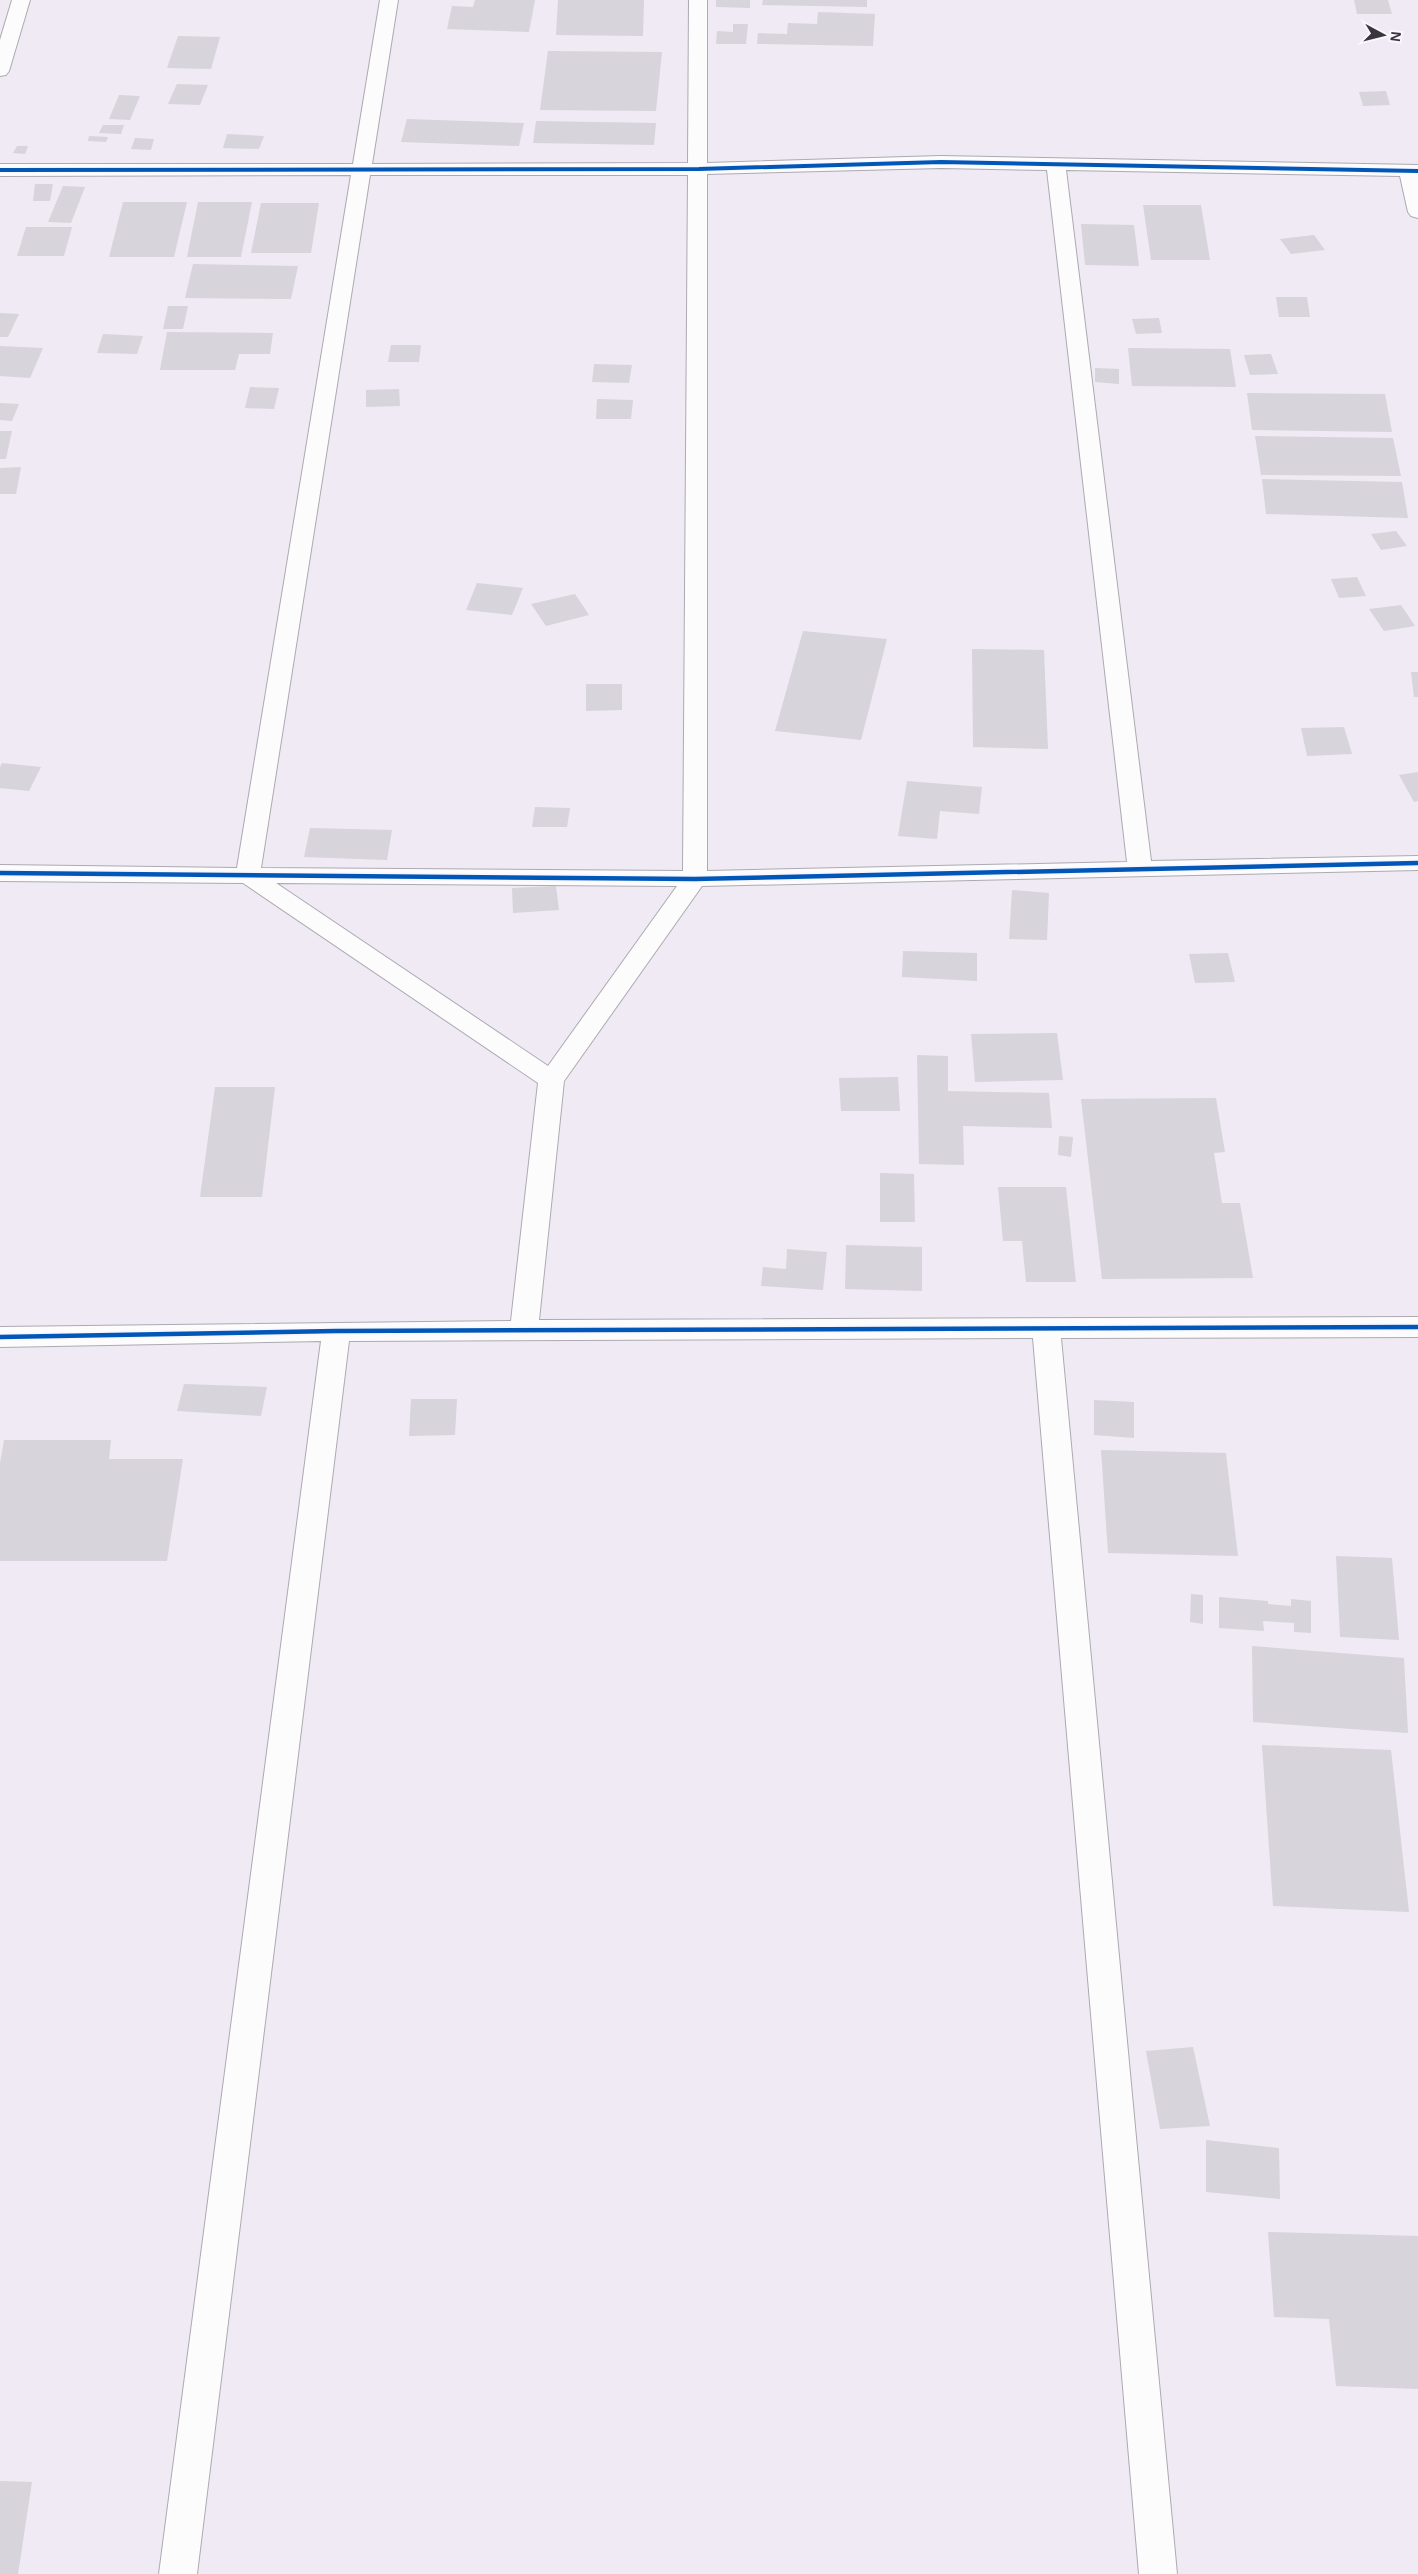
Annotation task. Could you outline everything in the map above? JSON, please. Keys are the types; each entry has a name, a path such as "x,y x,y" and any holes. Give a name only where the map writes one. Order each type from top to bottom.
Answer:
{"street":[{"path":"0,71 21,0"},
{"path":"248,875 389,0"},
{"path":"524,1331 551,1080 695,879 699,169 698,0"},
{"path":"0,170 699,169 941,162 1413,171 1418,212"},
{"path":"1056,164 1140,868"},
{"path":"0,872 695,879 1418,863"},
{"path":"248,875 551,1080"},
{"path":"0,1336 336,1331 1046,1330 1418,1326"},
{"path":"1046,1330 1158,2574"},
{"path":"178,2574 336,1331"}],"building":[{"path":"475,0 535,0 529,32 447,29 452,6 473,7"},
{"path":"558,0 644,0 643,36 556,35"},
{"path":"716,0 750,0 750,8 716,7"},
{"path":"763,0 867,0 867,7 762,5"},
{"path":"1354,0 1388,0 1392,14 1357,14"},
{"path":"818,12 875,14 873,46 757,44 758,33 787,34 788,23 817,24"},
{"path":"733,24 748,24 746,44 716,44 717,31 733,32"},
{"path":"178,36 220,37 211,69 167,68"},
{"path":"548,51 662,52 656,111 540,110"},
{"path":"177,84 208,85 200,105 168,104"},
{"path":"1386,91 1390,105 1363,106 1359,92"},
{"path":"119,95 140,96 130,120 109,119"},
{"path":"407,119 524,123 519,146 401,142"},
{"path":"536,121 656,123 654,145 533,143"},
{"path":"103,125 124,125 121,134 99,133"},
{"path":"227,134 264,136 259,149 223,148"},
{"path":"89,136 108,137 106,142 88,141"},
{"path":"135,138 154,139 151,150 131,149"},
{"path":"17,146 28,146 25,154 13,153"},
{"path":"35,184 53,184 50,201 33,201"},
{"path":"63,186 85,187 71,223 48,222"},
{"path":"123,202 187,202 174,257 109,257"},
{"path":"198,202 252,202 241,257 187,257"},
{"path":"261,203 319,203 311,253 251,253"},
{"path":"1143,205 1201,205 1210,260 1151,260"},
{"path":"1081,224 1134,225 1139,266 1085,265"},
{"path":"26,227 72,227 64,256 17,256"},
{"path":"1314,235 1325,250 1291,254 1280,239"},
{"path":"193,264 298,266 291,299 185,298"},
{"path":"1276,297 1307,297 1310,317 1279,317"},
{"path":"168,306 188,306 183,329 163,329"},
{"path":"0,313 19,314 8,337 0,337"},
{"path":"1159,318 1162,333 1136,334 1132,319"},
{"path":"167,332 273,333 270,354 239,354 235,370 160,370"},
{"path":"103,334 143,336 137,354 97,353"},
{"path":"391,345 421,345 419,362 388,362"},
{"path":"0,346 43,348 30,378 0,376"},
{"path":"1128,348 1230,349 1236,387 1132,386"},
{"path":"1271,354 1278,374 1250,375 1244,355"},
{"path":"594,364 632,365 629,383 592,382"},
{"path":"1095,368 1119,369 1119,384 1095,382"},
{"path":"250,387 279,388 274,409 245,408"},
{"path":"399,389 400,406 366,407 366,390"},
{"path":"1247,393 1385,394 1392,432 1252,430"},
{"path":"597,399 633,400 631,419 596,419"},
{"path":"0,403 19,404 12,421 0,420"},
{"path":"0,431 12,431 6,459 0,459"},
{"path":"1255,436 1393,438 1401,476 1261,475"},
{"path":"21,467 16,494 0,494 0,468"},
{"path":"1262,479 1402,482 1408,518 1266,514"},
{"path":"1396,531 1407,546 1381,550 1371,534"},
{"path":"1357,577 1366,596 1339,598 1331,579"},
{"path":"477,583 523,588 512,615 466,610"},
{"path":"575,594 589,615 546,626 531,604"},
{"path":"1401,605 1415,626 1384,631 1369,609"},
{"path":"803,631 887,639 861,740 775,731"},
{"path":"972,649 1044,650 1048,749 973,747"},
{"path":"1411,672 1418,672 1418,697 1414,697"},
{"path":"586,684 622,684 622,710 586,711"},
{"path":"1344,727 1352,754 1307,756 1301,728"},
{"path":"2,763 41,767 29,791 0,788 0,767"},
{"path":"1418,772 1418,801 1414,802 1399,775"},
{"path":"907,781 982,787 979,814 940,811 937,839 898,836"},
{"path":"535,807 570,808 567,827 532,827"},
{"path":"310,828 392,830 387,860 304,857"},
{"path":"556,886 559,910 513,913 512,888"},
{"path":"1012,890 1049,893 1047,940 1009,939"},
{"path":"903,951 977,953 977,981 902,977"},
{"path":"1228,953 1235,982 1195,983 1189,954"},
{"path":"1057,1033 1063,1080 975,1082 971,1034"},
{"path":"917,1055 948,1056 948,1091 1049,1093 1052,1128 963,1126 964,1165 919,1164"},
{"path":"898,1077 900,1111 841,1111 839,1078"},
{"path":"215,1087 275,1087 262,1197 200,1197"},
{"path":"1216,1098 1225,1152 1214,1153 1222,1203 1240,1203 1253,1278 1102,1279 1081,1099"},
{"path":"1059,1136 1073,1137 1071,1157 1058,1155"},
{"path":"880,1173 914,1174 915,1222 880,1222"},
{"path":"998,1187 1066,1187 1076,1282 1026,1282 1022,1241 1003,1241"},
{"path":"846,1245 922,1247 922,1291 845,1289"},
{"path":"787,1249 827,1252 823,1290 761,1286 763,1267 786,1269"},
{"path":"184,1384 267,1387 261,1416 177,1411"},
{"path":"411,1399 457,1399 455,1435 409,1436"},
{"path":"1094,1400 1134,1402 1134,1438 1094,1435"},
{"path":"4,1440 111,1440 109,1459 183,1459 167,1561 0,1561 0,1463"},
{"path":"1101,1450 1226,1453 1238,1556 1108,1553"},
{"path":"1336,1556 1392,1558 1399,1640 1340,1637"},
{"path":"1191,1594 1203,1595 1203,1624 1190,1622"},
{"path":"1219,1597 1268,1601 1268,1604 1291,1606 1291,1599 1311,1601 1311,1633 1294,1632 1294,1623 1263,1621 1264,1631 1219,1628"},
{"path":"1252,1646 1404,1658 1408,1733 1253,1722"},
{"path":"1262,1745 1391,1750 1409,1912 1273,1906"},
{"path":"1193,2047 1210,2126 1160,2129 1146,2051"},
{"path":"1206,2140 1279,2148 1280,2199 1206,2192"},
{"path":"1268,2232 1418,2236 1418,2389 1336,2386 1329,2319 1274,2317"},
{"path":"0,2481 32,2482 18,2574 0,2574"}],"cycle path":[{"path":"0,170 699,169 941,162 1418,171"},
{"path":"0,873 695,879 1418,863"},
{"path":"0,1337 336,1331 1418,1327"}]}
